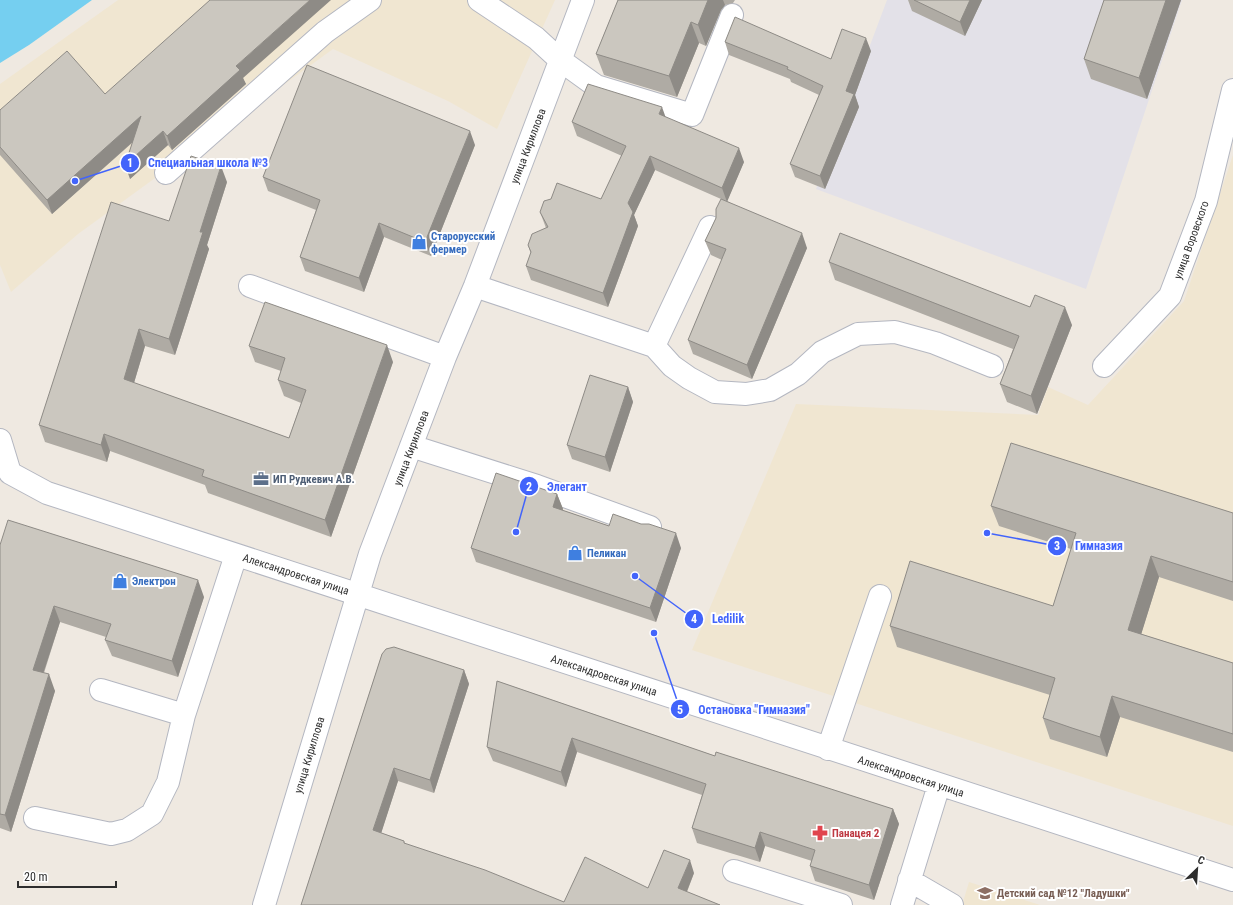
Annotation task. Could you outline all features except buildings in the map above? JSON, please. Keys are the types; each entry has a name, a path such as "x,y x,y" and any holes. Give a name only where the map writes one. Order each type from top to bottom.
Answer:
{"street":[{"path":"166,173 325,32 370,0"},
{"path":"480,0 536,38 560,60 596,86 692,115 732,15"},
{"name":"улица Кириллова","path":"264,905 370,554 445,357 475,286 583,0"},
{"name":"улица Воровского","path":"1104,366 1170,296 1206,201 1233,90"},
{"path":"654,346 710,227"},
{"path":"250,286 445,357"},
{"path":"475,286 654,346 672,366 689,378 716,392 746,394 770,390 798,374 822,352 858,334 895,332 935,342 992,366"},
{"name":"Александровская улица","path":"0,440 5,478 47,493 1233,880"},
{"path":"412,446 537,486 650,527"},
{"path":"34,818 111,834 127,830 152,814 168,782 184,716 236,555"},
{"path":"828,749 880,596"},
{"path":"101,690 184,716"},
{"path":"902,905 939,785"},
{"path":"734,871 841,905"},
{"path":"909,880 952,905"}],"shaded area":[{"path":"118,0 555,0 497,129 448,101 333,49 78,234 11,292 0,265 0,84"},
{"path":"887,0 1182,0 1086,289 816,189"},
{"path":"1233,155 1233,826 692,650 796,404 1038,415 1048,387 1088,405 1184,301"},
{"name":"Детский сад №12 \"Ладушки\"","path":"969,882 1040,905 962,905"}],"water":[{"path":"0,0 92,0 29,45 0,63"}],"place":[{"name":"Специальная школа №3","path":"75,181"},
{"name":"Старорусский фермер","path":"419,242"},
{"name":"ИП Рудкевич А.В.","path":"261,479"},
{"name":"Элегант","path":"516,532"},
{"name":"Гимназия","path":"987,533"},
{"name":"Пеликан","path":"575,553"},
{"name":"Ledilik","path":"635,576"},
{"name":"Электрон","path":"120,581"},
{"name":"Остановка \"Гимназия\"","path":"654,633"},
{"name":"Панацея 2","path":"820,833"},
{"name":"Детский сад №12 \"Ладушки\"","path":"985,893"}]}
